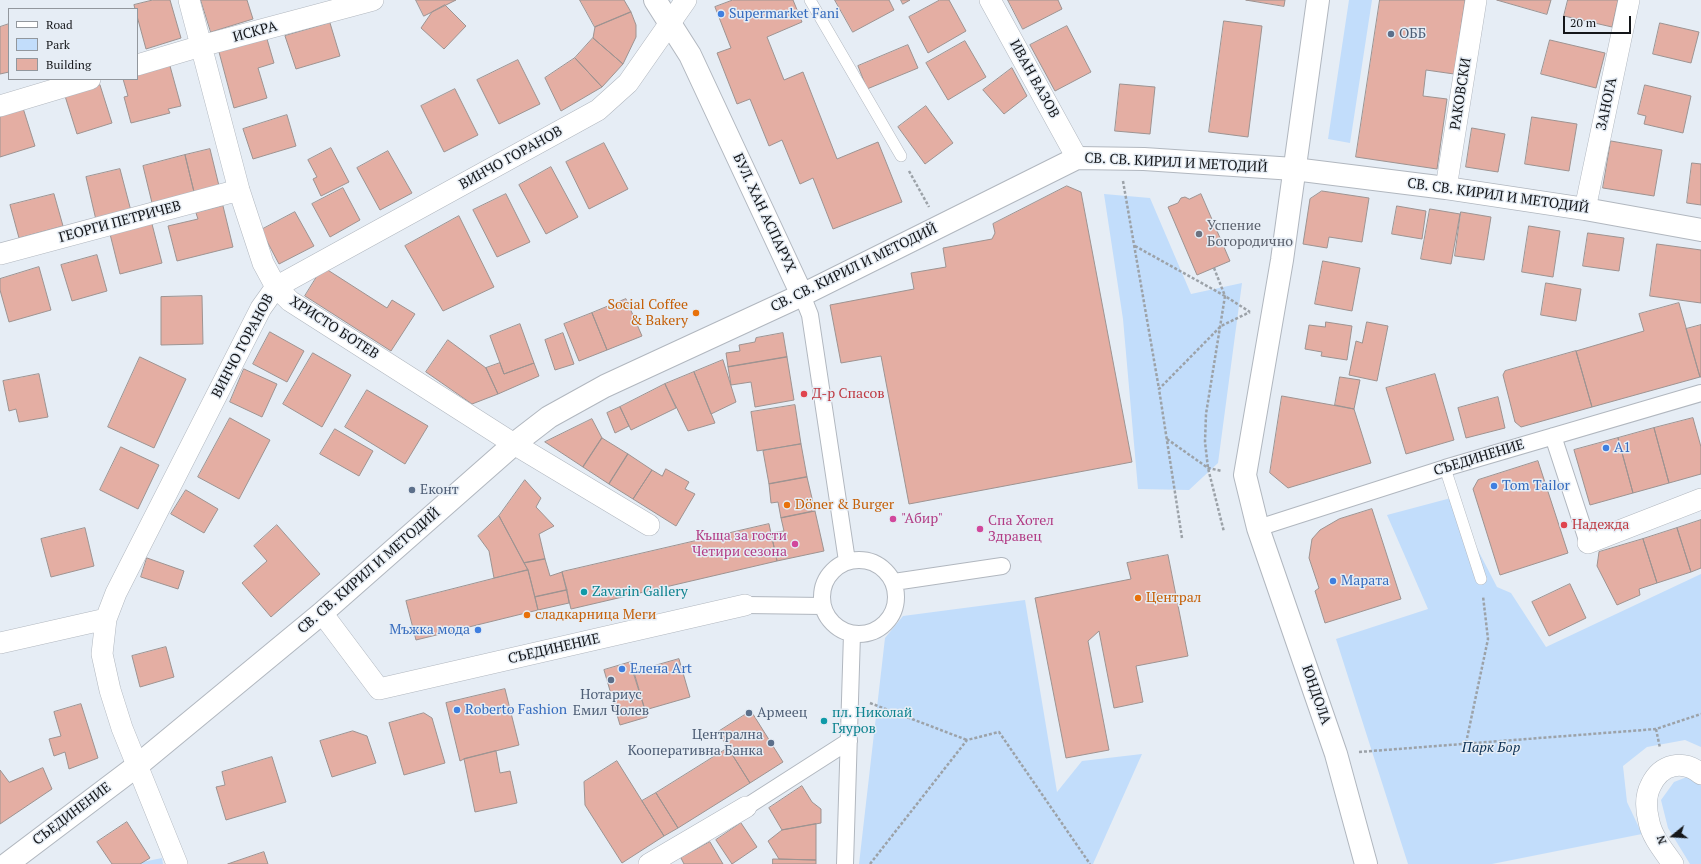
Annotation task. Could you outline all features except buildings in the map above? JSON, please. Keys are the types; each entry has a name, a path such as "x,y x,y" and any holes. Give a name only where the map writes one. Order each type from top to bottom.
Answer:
{"street":[{"name":"ХРИСТО БОТЕВ","path":"189,0 239,190 263,263 276,287 290,301 514,444 650,525"},
{"name":"ИСКРА","path":"138,65 201,46 373,0"},
{"name":"БУЛ. ХАН АСПАРУХ","path":"655,0 690,55 810,315 847,561"},
{"name":"ВИНЧО ГОРАНОВ","path":"177,864 122,728 110,690 102,654 106,619 116,593 257,315 276,287 598,110 628,83 686,0"},
{"name":"ИВАН ВАЗОВ","path":"990,0 1077,158"},
{"path":"1245,475 1273,313 1318,0"},
{"name":"РАКОВСКИ","path":"1446,188 1476,0"},
{"name":"ЗАНОГА","path":"1585,209 1629,0"},
{"path":"0,106 87,80"},
{"name":"СВ. СВ. КИРИЛ И МЕТОДИЙ","path":"138,765 322,613 514,444 549,417 605,386 802,295 1077,158 1120,158 1294,169 1446,188 1585,209 1701,230"},
{"name":"ГЕОРГИ ПЕТРИЧЕВ","path":"0,254 239,190"},
{"name":"СЪЕДИНЕНИЕ","path":"1258,528 1445,468 1701,394"},
{"path":"1553,436 1588,543 1701,499"},
{"name":"ЮНДОЛА","path":"1245,475 1258,528 1336,754 1366,864"},
{"path":"860,559 870,560 880,565 888,572 894,582 897,593 896,605 892,616 884,625 875,631 864,634 852,634 842,630 827,616 823,606 822,595 824,584 829,574 837,566 847,561 860,559"},
{"path":"894,582 1002,566"},
{"name":"СЪЕДИНЕНИЕ","path":"322,613 379,689 745,605 823,606"},
{"path":"0,643 106,619"},
{"path":"845,864 852,634"},
{"path":"649,864 746,807 849,741"},
{"name":"СЪЕДИНЕНИЕ","path":"7,864 138,765"},
{"path":"1673,864 1658,842 1649,822 1646,802 1650,785 1664,768 1680,765 1701,774"}],"lane":[{"path":"810,0 901,156"},
{"path":"1445,468 1481,579"}],"path":[{"path":"901,156 939,226"},
{"path":"1120,158 1167,438 1182,538"},
{"path":"1134,246 1225,296 1250,312"},
{"path":"1214,268 1225,296 1206,414 1205,442 1208,468 1224,532"},
{"path":"1159,389 1221,326 1250,312 1273,313"},
{"path":"1167,438 1208,468 1245,475"},
{"path":"1466,743 1488,640 1481,579"},
{"path":"851,695 966,740 999,732 1090,864"},
{"path":"1336,754 1656,729 1701,714"},
{"path":"870,864 966,740"}],"green space":[{"path":"1349,0 1372,0 1350,143 1328,139"},
{"path":"1104,194 1150,198 1191,294 1242,283 1218,463 1189,490 1138,489 1123,319"},
{"name":"Парк Бор","path":"1451,498 1497,587 1511,593 1546,647 1701,574 1701,747 1685,740 1647,747 1623,766 1627,802 1642,834 1492,864 1408,864 1336,639 1428,609 1387,515"},
{"path":"1025,600 1057,792 1082,761 1142,754 1093,864 859,864 885,638 903,616"},
{"path":"1692,775 1701,781 1701,864 1690,864 1668,828 1661,800 1674,782"},
{"path":"162,858 163,864 133,864"}],"place":[{"name":"Supermarket Fani","path":"721,14"},
{"name":"ОББ","path":"1391,34"},
{"name":"Успение Богородично","path":"1199,234"},
{"name":"Social Coffee & Bakery","path":"696,313"},
{"name":"Д-р Спасов","path":"804,394"},
{"name":"A1","path":"1606,448"},
{"name":"Tom Tailor","path":"1494,486"},
{"name":"Еконт","path":"412,490"},
{"name":"Döner & Burger","path":"787,505"},
{"name":"\"Абир\"","path":"893,519"},
{"name":"Надежда","path":"1564,525"},
{"name":"Спа Хотел Здравец","path":"980,529"},
{"name":"Къща за гости Четири сезона","path":"795,544"},
{"name":"Марата","path":"1333,581"},
{"name":"Zavarin Gallery","path":"584,592"},
{"name":"Централ","path":"1138,598"},
{"name":"сладкарница Меги","path":"527,615"},
{"name":"Мъжка мода","path":"478,630"},
{"name":"Елена Art","path":"622,669"},
{"name":"Нотариус Емил Чолев","path":"611,680"},
{"name":"Roberto Fashion","path":"457,710"},
{"name":"Армеец","path":"749,713"},
{"name":"пл. Николай Гяуров","path":"824,721"},
{"name":"Централна Кооперативна Банка","path":"771,743"}]}
